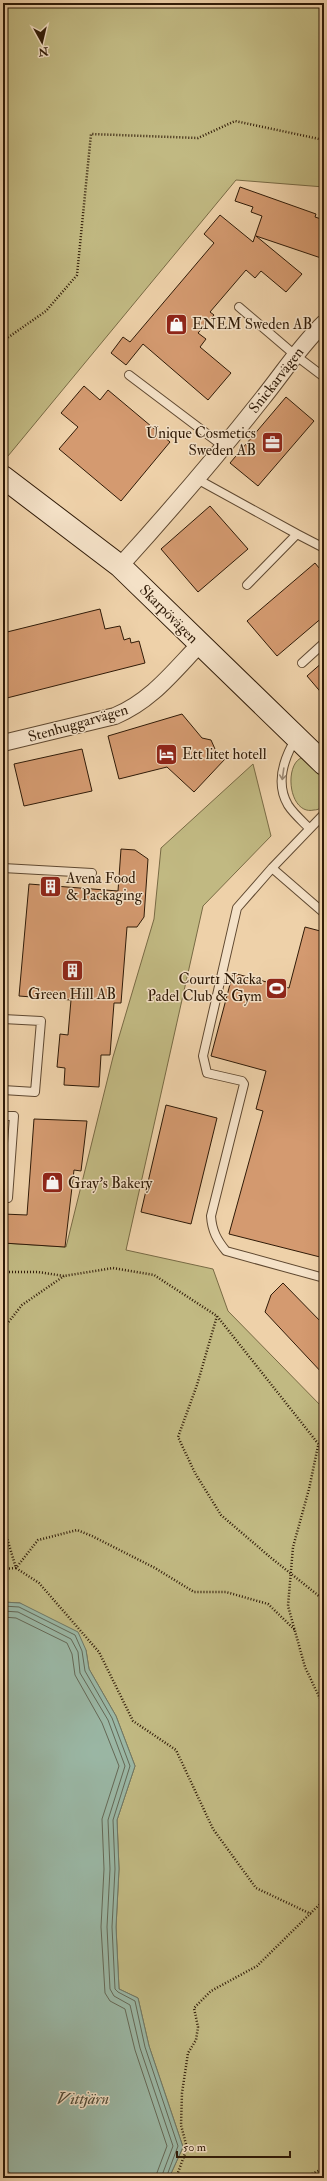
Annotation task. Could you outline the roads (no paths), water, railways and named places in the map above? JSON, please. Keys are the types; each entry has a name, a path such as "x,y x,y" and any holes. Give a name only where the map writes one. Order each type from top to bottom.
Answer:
{"street":[{"name":"Snickarvägen","path":"120,566 197,479 263,398 307,339 324,323"},
{"name":"Skarpövägen","path":"3,477 120,566 324,764"},
{"name":"Stenhuggarvägen","path":"3,743 126,712 152,695 199,644"}],"lane":[{"path":"239,307 295,355 324,377"},
{"path":"129,375 223,446"},
{"path":"197,479 324,548"},
{"path":"247,585 297,534"},
{"path":"302,663 324,643"},
{"path":"296,738 285,758 281,790 289,807 309,828"},
{"path":"324,814 309,828 237,908 203,1056 207,1073 242,1081 244,1084 212,1216 212,1226 217,1239 226,1251 324,1278"},
{"path":"3,868 92,872"},
{"path":"272,868 324,913"},
{"path":"3,1018 41,1021 35,1092 3,1090"},
{"path":"3,1116 14,1116 8,1198"}],"water":[{"name":"Vittjärn","path":"3,1602 20,1603 78,1632 86,1650 89,1669 116,1716 135,1766 117,1820 119,1869 116,1927 119,1989 138,1998 149,2046 183,2147 169,2178 16,2178 3,2167"}],"place":[{"name":"ENEM Sweden AB","path":"176,324"},
{"name":"Unique Cosmetics Sweden AB","path":"272,442"},
{"name":"Ett litet hotell","path":"166,754"},
{"name":"Avena Food & Packaging","path":"51,887"},
{"name":"Green Hill AB","path":"72,971"},
{"name":"Court1 Nacka Padel Club & Gym","path":"277,988"},
{"name":"Gray's Bakery","path":"52,1183"}]}
